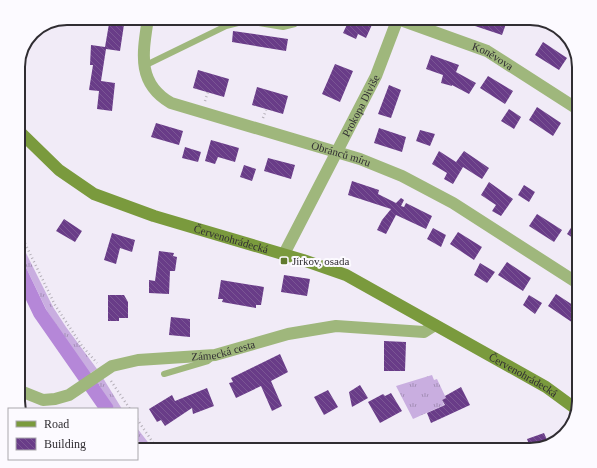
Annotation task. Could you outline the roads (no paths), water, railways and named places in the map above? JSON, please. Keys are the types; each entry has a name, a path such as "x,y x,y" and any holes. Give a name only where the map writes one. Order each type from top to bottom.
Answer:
{"street":[{"name":"Obránců míru","path":"147,25 143,50 144,66 154,90 171,103 360,159 402,176 453,203 572,280"},
{"name":"Prokopa Diviše","path":"284,254 376,76 395,25"},
{"name":"Koněvova","path":"417,25 486,51 572,106"},
{"name":"Červenohrádecká","path":"25,137 59,170 94,194 154,216 284,254 346,275 546,387 572,406"},
{"name":"Zámecká cesta","path":"25,393 43,400 55,399 69,395 112,366 138,360 215,355 288,334 336,326 424,332 435,325"}],"lane":[{"path":"144,66 230,25"},
{"path":"271,25 283,27 291,25"},
{"path":"164,374 208,361 215,355"}],"waterway":[{"path":"25,282 40,313 106,408"}],"place":[{"name":"Jirkov, osada","path":"284,261"}]}
